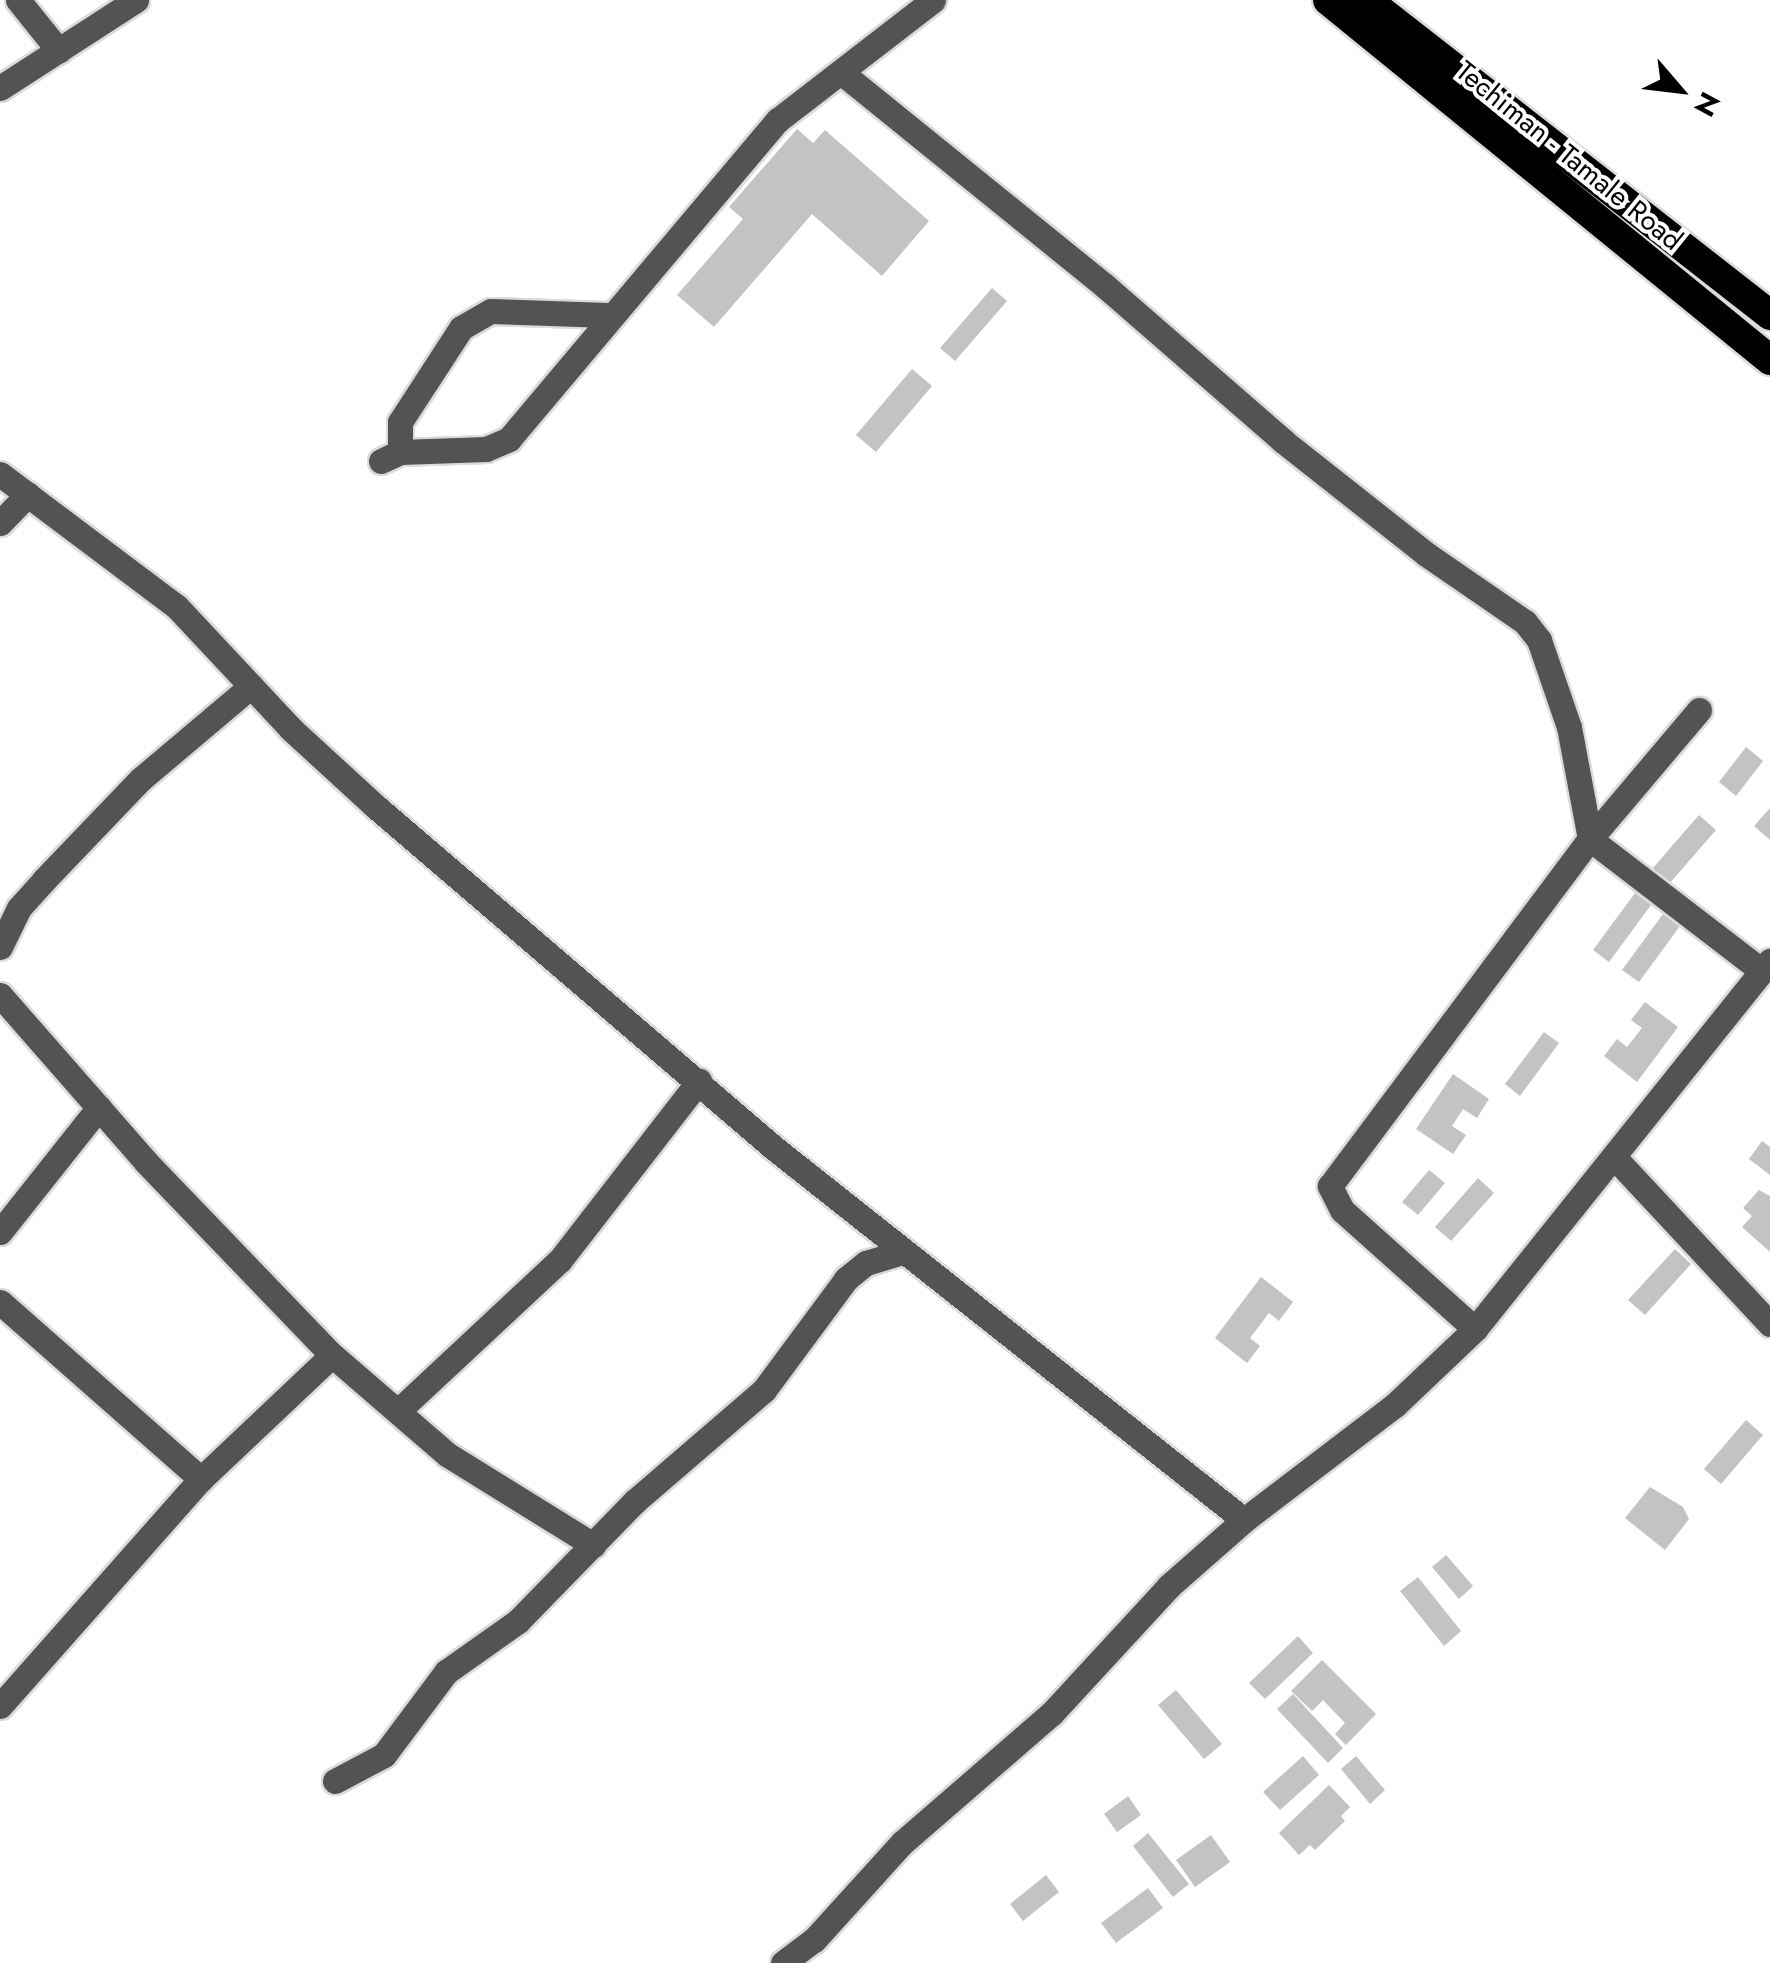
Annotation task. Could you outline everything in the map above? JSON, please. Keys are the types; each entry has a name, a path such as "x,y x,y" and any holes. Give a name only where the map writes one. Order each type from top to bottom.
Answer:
{"highway":[{"name":"Techiman - Tamale Road","path":"1328,0 1770,360"},
{"name":"Techiman - Tamale Road","path":"1368,0 1576,170 1767,306"}],"street":[{"path":"18,0 60,51"},
{"path":"0,88 136,0"},
{"path":"608,314 491,311 461,328 400,422 390,456 486,449 509,439 608,314 778,120 934,0"},
{"path":"783,1963 814,1940 903,1842 1051,1714 1169,1586 1244,1520 1395,1404 1475,1328 1616,1158 1766,966 1590,839 1569,726 1539,640 1525,622 1426,554 1283,441 1105,286 842,73"},
{"path":"0,474 177,607 251,686 375,806 902,1252 1244,1520"},
{"path":"0,523 28,494"},
{"path":"0,947 19,908 141,779 251,686"},
{"path":"1475,1328 1342,1210 1330,1186 1590,839 1699,710"},
{"path":"0,995 99,1108 332,1355 491,1486 593,1545"},
{"path":"398,1411 560,1260 699,1081"},
{"path":"0,1232 99,1108"},
{"path":"1616,1158 1770,1324"},
{"path":"334,1781 384,1754 446,1672 518,1621 593,1545 764,1390 846,1278 866,1264 902,1252"},
{"path":"0,1302 201,1479"},
{"path":"0,1706 201,1479 332,1355"}],"building":[{"path":"797,129 813,143 825,130 929,221 882,276 812,214 714,327 677,295 743,219 729,207"},
{"path":"992,288 1007,301 955,361 940,348"},
{"path":"912,369 932,386 876,452 856,435"},
{"path":"1746,747 1763,761 1736,796 1719,782"},
{"path":"1770,808 1770,840 1754,826"},
{"path":"1699,815 1716,830 1669,884 1652,869"},
{"path":"1635,893 1651,905 1609,962 1593,950"},
{"path":"1663,914 1680,926 1639,982 1622,970"},
{"path":"1645,1002 1678,1027 1637,1082 1604,1056 1617,1039 1627,1047 1642,1028 1631,1020"},
{"path":"1544,1032 1559,1043 1520,1096 1505,1084"},
{"path":"1453,1074 1489,1099 1477,1118 1463,1109 1452,1126 1466,1135 1453,1154 1416,1129"},
{"path":"1762,1141 1770,1147 1770,1175 1749,1159"},
{"path":"1429,1170 1445,1183 1418,1215 1402,1202"},
{"path":"1478,1178 1494,1193 1451,1241 1435,1227"},
{"path":"1759,1190 1770,1196 1770,1252 1742,1227 1752,1216 1743,1208"},
{"path":"1675,1249 1691,1264 1645,1315 1628,1300"},
{"path":"1261,1277 1293,1302 1279,1321 1269,1313 1250,1338 1260,1346 1247,1363 1215,1338"},
{"path":"1746,1420 1763,1435 1721,1484 1704,1469"},
{"path":"1650,1487 1683,1507 1689,1519 1665,1550 1625,1518"},
{"path":"1446,1555 1473,1586 1459,1599 1432,1567"},
{"path":"1418,1577 1461,1631 1444,1646 1400,1591"},
{"path":"1298,1636 1313,1653 1265,1699 1249,1683"},
{"path":"1322,1660 1376,1714 1346,1745 1335,1734 1345,1723 1323,1700 1312,1711 1291,1691"},
{"path":"1176,1690 1222,1744 1204,1759 1158,1705"},
{"path":"1293,1694 1343,1748 1328,1763 1277,1709"},
{"path":"1303,1756 1319,1775 1280,1810 1263,1792"},
{"path":"1356,1756 1385,1790 1370,1804 1341,1769"},
{"path":"1329,1785 1350,1807 1341,1816 1345,1821 1315,1850 1310,1845 1299,1855 1279,1833"},
{"path":"1128,1796 1141,1815 1117,1832 1104,1814"},
{"path":"1148,1833 1189,1884 1173,1897 1133,1846"},
{"path":"1211,1835 1230,1862 1195,1887 1176,1860"},
{"path":"1046,1875 1059,1892 1023,1921 1010,1904"},
{"path":"1148,1888 1163,1908 1116,1943 1101,1923"}]}
